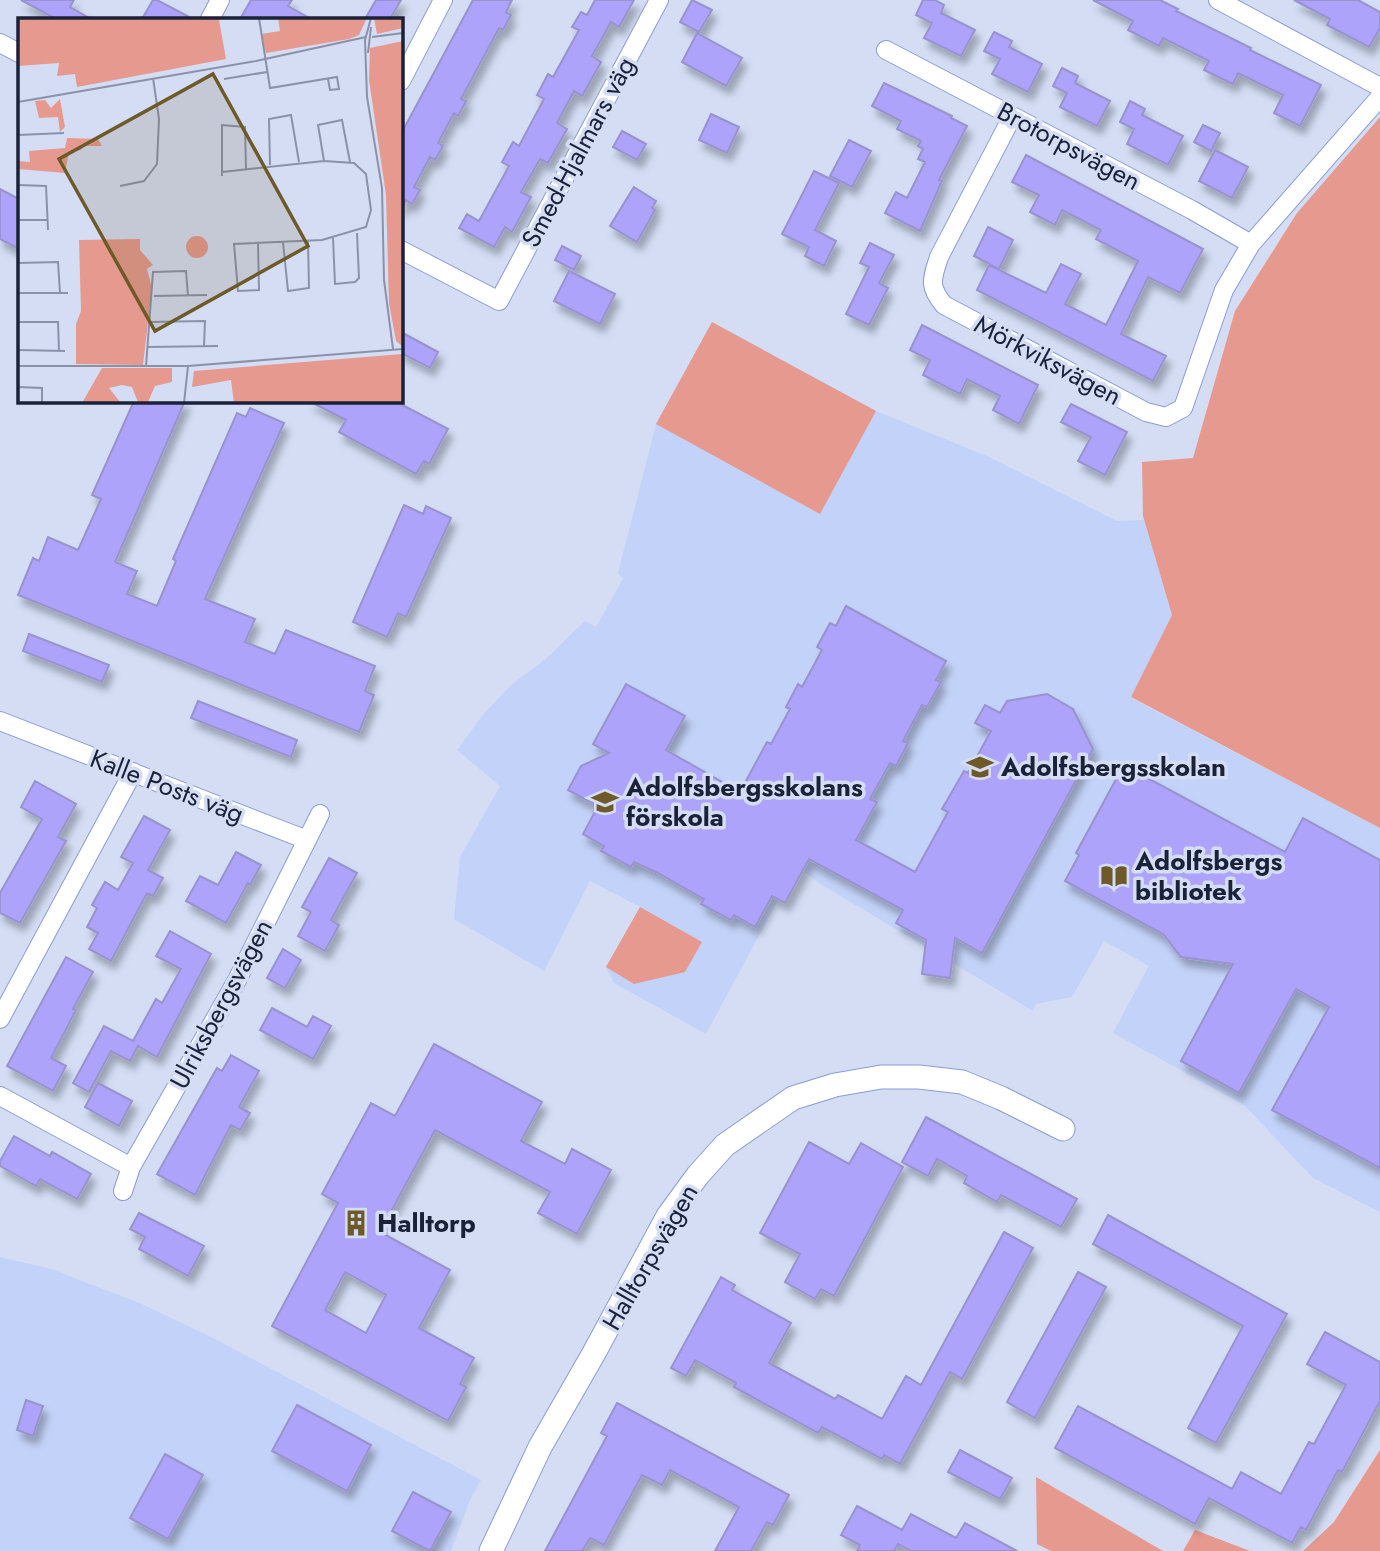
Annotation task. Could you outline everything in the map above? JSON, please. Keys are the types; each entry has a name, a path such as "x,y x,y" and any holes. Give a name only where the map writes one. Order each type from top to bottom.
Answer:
{"street":[{"path":"211,18 220,0"},
{"path":"402,78 443,0"},
{"name":"Smed-Hjalmars väg","path":"402,251 499,301 659,0"},
{"path":"1218,0 1380,87"},
{"path":"0,43 18,52"},
{"name":"Brotorpsvägen","path":"886,50 1192,210 1251,244"},
{"path":"1251,244 1380,97"},
{"name":"Mörkviksvägen","path":"1012,117 939,257 932,280 934,294 944,305 956,312 1146,412 1166,417 1183,408 1224,290 1251,244"},
{"name":"Kalle Posts väg","path":"0,722 307,840"},
{"path":"0,1019 133,772"},
{"path":"307,840 320,814"},
{"name":"Ulriksbergsvägen","path":"122,1191 131,1167 236,982 307,840"},
{"name":"Halltorpsvägen","path":"491,1551 540,1447 668,1216 698,1175 725,1145 793,1098 835,1085 881,1077 919,1077 962,1082 1063,1129"},
{"path":"0,1096 131,1167"}],"shaded area":[{"path":"1380,117 1380,828 1131,697 1172,615 1143,516 1142,462 1193,458 1235,311 1297,213"},
{"name":"Adolfsbergsskolan","path":"712,322 876,411 989,457 1117,521 1144,520 1172,615 1131,698 1380,828 1380,1212 1313,1178 1244,1105 1113,1033 1149,966 1104,941 1072,997 1036,1004 1033,1011 817,882 803,870 785,903 778,900 706,1034 614,983 606,967 640,907 590,881 544,971 454,919 460,857 500,786 457,750 482,716 510,686 548,657 585,621 596,627 623,579 618,573 656,424"},
{"path":"712,322 876,411 820,514 656,424"},
{"path":"640,907 702,942 685,972 634,984 606,967"},
{"path":"0,1257 51,1269 142,1304 215,1339 481,1480 470,1500 451,1551 0,1551"},
{"path":"1380,1450 1380,1551 1303,1551 1334,1522"},
{"path":"1036,1477 1163,1551 1051,1551 1037,1544"},
{"path":"1195,1530 1250,1551 1183,1551"}],"building":[{"path":"21,0 74,0 70,7 89,18 54,18"},
{"path":"153,0 157,0 191,18 143,18"},
{"path":"251,0 292,0 288,6 309,18 241,18"},
{"path":"376,0 401,0 391,18 366,18"},
{"path":"473,0 512,0 506,12 511,15 503,30 499,28 461,99 466,101 458,116 454,113 438,143 443,146 435,160 430,157 414,187 420,190 412,204 406,200 402,208 402,132"},
{"path":"595,0 634,0 619,27 611,22 592,56 601,62 582,96 574,91 557,123 567,129 548,163 540,159 521,192 531,197 512,232 505,227 494,247 459,228 467,214 479,221 509,166 502,162 513,142 519,146 544,99 537,95 548,74 553,77 579,30 572,27 581,12 587,15"},
{"path":"692,0 712,10 699,32 680,22"},
{"path":"923,0 935,0 944,5 941,13 975,30 961,56 924,38 932,23 916,15"},
{"path":"1093,0 1160,0 1178,9 1176,11 1321,85 1300,126 1274,113 1283,95 1238,73 1233,84 1204,70 1209,61 1163,38 1159,46 1128,30 1133,21"},
{"path":"1294,0 1358,0 1380,12 1380,28 1369,47 1327,25 1330,19"},
{"path":"994,32 1012,41 1009,47 1042,64 1028,92 992,74 1000,59 984,51"},
{"path":"697,33 742,58 726,86 682,62"},
{"path":"1062,68 1078,76 1075,83 1110,101 1097,126 1060,107 1067,93 1053,86"},
{"path":"884,83 967,126 939,180 942,181 920,231 885,213 896,192 907,198 925,162 918,159 923,149 918,146 921,141 897,129 901,121 872,106"},
{"path":"1130,101 1145,109 1142,115 1183,136 1168,165 1127,144 1134,129 1120,122"},
{"path":"711,114 739,127 727,153 699,140"},
{"path":"1203,125 1220,133 1211,151 1194,142"},
{"path":"622,131 646,144 637,160 613,147"},
{"path":"849,140 871,151 852,187 830,176"},
{"path":"1215,150 1248,167 1232,198 1199,181"},
{"path":"1026,155 1203,249 1180,293 1148,277 1121,334 1166,356 1153,381 977,290 989,265 1046,293 1061,264 1081,274 1065,304 1106,325 1138,261 1096,239 1101,230 1062,210 1055,225 1030,212 1039,195 1012,182"},
{"path":"814,171 839,183 815,230 836,241 824,266 805,256 809,247 782,234"},
{"path":"634,187 656,201 652,208 655,210 637,242 610,226"},
{"path":"0,189 18,198 18,248 0,239"},
{"path":"988,227 1013,240 999,269 974,256"},
{"path":"870,243 894,255 879,283 888,288 869,325 846,314 869,267 860,263"},
{"path":"562,246 581,256 574,270 555,260"},
{"path":"569,271 615,294 600,324 554,301"},
{"path":"922,325 1038,385 1019,424 993,410 1000,396 967,379 960,394 923,375 930,360 910,350"},
{"path":"402,333 438,352 430,368 402,354"},
{"path":"134,402 185,402 115,562 137,571 127,594 157,606 176,561 173,559 237,413 246,417 250,408 284,423 205,599 255,619 245,642 275,654 286,630 375,666 365,691 374,695 359,732 18,595 33,558 39,561 48,537 78,550 101,499 92,495"},
{"path":"311,402 397,402 448,429 429,464 424,461 416,474 339,432 346,420"},
{"path":"1071,404 1127,432 1105,475 1078,461 1091,437 1061,422"},
{"path":"404,505 423,514 426,506 451,518 406,617 398,613 387,637 353,622"},
{"path":"846,606 946,661 936,680 941,682 927,707 922,705 903,741 908,743 896,766 890,763 870,799 877,802 856,840 915,872 948,812 942,809 964,771 968,773 991,731 975,723 985,705 1000,713 1007,701 1047,694 1073,709 1093,749 982,953 955,938 950,978 922,974 926,940 896,923 903,910 809,859 785,903 772,896 755,927 734,915 731,920 701,904 704,899 656,872 634,862 631,867 601,851 604,846 583,834 598,806 568,790 581,766 609,753 593,744 626,684 685,716 666,750 740,792 767,742 771,744 790,709 786,707 798,684 802,687 822,650 817,647 830,623 836,626"},
{"path":"29,634 109,665 102,682 23,651"},
{"path":"198,701 297,740 291,757 191,718"},
{"path":"1127,767 1285,852 1303,818 1380,860 1380,1168 1272,1110 1329,1007 1296,989 1239,1093 1181,1061 1233,964 1181,957 1163,934 1065,881 1079,855 1076,853 1120,772 1123,774"},
{"path":"35,781 76,804 58,837 66,841 20,923 0,913 0,893 42,819 21,807"},
{"path":"144,816 170,830 148,870 163,878 153,896 147,893 111,961 89,949 98,933 87,927 97,908 92,905 105,882 118,890 133,863 121,857"},
{"path":"236,852 261,865 226,923 186,901 200,876 218,885"},
{"path":"329,858 357,873 331,920 339,925 325,951 298,936 311,912 302,907"},
{"path":"170,931 211,954 157,1057 138,1046 130,1061 111,1051 89,1092 73,1083 104,1026 133,1041 156,999 162,1003 181,969 156,956"},
{"path":"283,949 301,960 285,988 267,978"},
{"path":"66,957 93,972 51,1058 66,1066 53,1091 7,1066"},
{"path":"272,1008 307,1027 313,1016 331,1026 313,1059 260,1030"},
{"name":"Halltorp","path":"434,1044 542,1102 521,1141 565,1164 572,1149 611,1170 577,1234 538,1213 550,1192 435,1130 380,1232 450,1270 419,1328 474,1358 460,1384 466,1387 448,1421 272,1326 338,1203 322,1194 371,1103 395,1116","holes":["345,1272 386,1295 366,1333 325,1310"]},
{"path":"231,1055 259,1071 239,1107 250,1113 240,1130 231,1125 195,1195 157,1174 217,1068 222,1071"},
{"path":"98,1083 132,1101 119,1126 85,1107"},
{"path":"926,1117 1077,1199 1061,1227 1001,1195 997,1202 964,1183 967,1176 937,1159 928,1176 902,1162"},
{"path":"14,1136 50,1156 52,1152 91,1174 77,1199 40,1179 36,1186 0,1166 0,1161"},
{"path":"809,1142 849,1164 861,1143 903,1167 834,1296 821,1289 815,1299 785,1282 800,1254 760,1233"},
{"path":"139,1213 204,1246 188,1276 139,1249 145,1237 130,1229"},
{"path":"1108,1215 1287,1314 1216,1443 1188,1428 1243,1326 1093,1244"},
{"path":"1004,1232 1033,1248 962,1379 950,1372 900,1464 884,1455 882,1459 822,1427 818,1433 734,1387 736,1383 695,1360 686,1376 671,1368 721,1277 735,1285 732,1290 791,1323 769,1363 835,1399 838,1395 882,1419 906,1376 921,1385"},
{"path":"1078,1272 1106,1287 1035,1418 1007,1402"},
{"path":"1325,1332 1380,1362 1380,1401 1342,1472 1338,1470 1306,1530 1301,1527 1292,1543 1209,1498 1195,1524 1055,1448 1078,1406 1232,1489 1241,1472 1281,1494 1309,1442 1314,1444 1346,1385 1307,1364"},
{"path":"26,1400 43,1406 33,1436 17,1430"},
{"path":"617,1403 789,1495 773,1525 767,1522 751,1551 715,1551 739,1507 670,1470 662,1485 642,1475 604,1545 590,1538 582,1551 545,1551 607,1436 601,1433"},
{"path":"297,1405 371,1445 347,1491 272,1451"},
{"path":"960,1450 1012,1478 1000,1499 948,1472"},
{"path":"165,1454 203,1475 168,1539 130,1518"},
{"path":"413,1492 451,1512 430,1551 392,1531"},
{"path":"857,1506 902,1530 911,1514 956,1538 965,1523 1017,1551 911,1551 898,1544 894,1551 857,1551 860,1545 841,1535"}],"place":[{"name":"Adolfsbergsskolan","path":"980,767"},
{"name":"Adolfsbergsskolans förskola","path":"605,802"},
{"name":"Adolfsbergs bibliotek","path":"1114,876"},
{"name":"Halltorp","path":"356,1223"}]}
